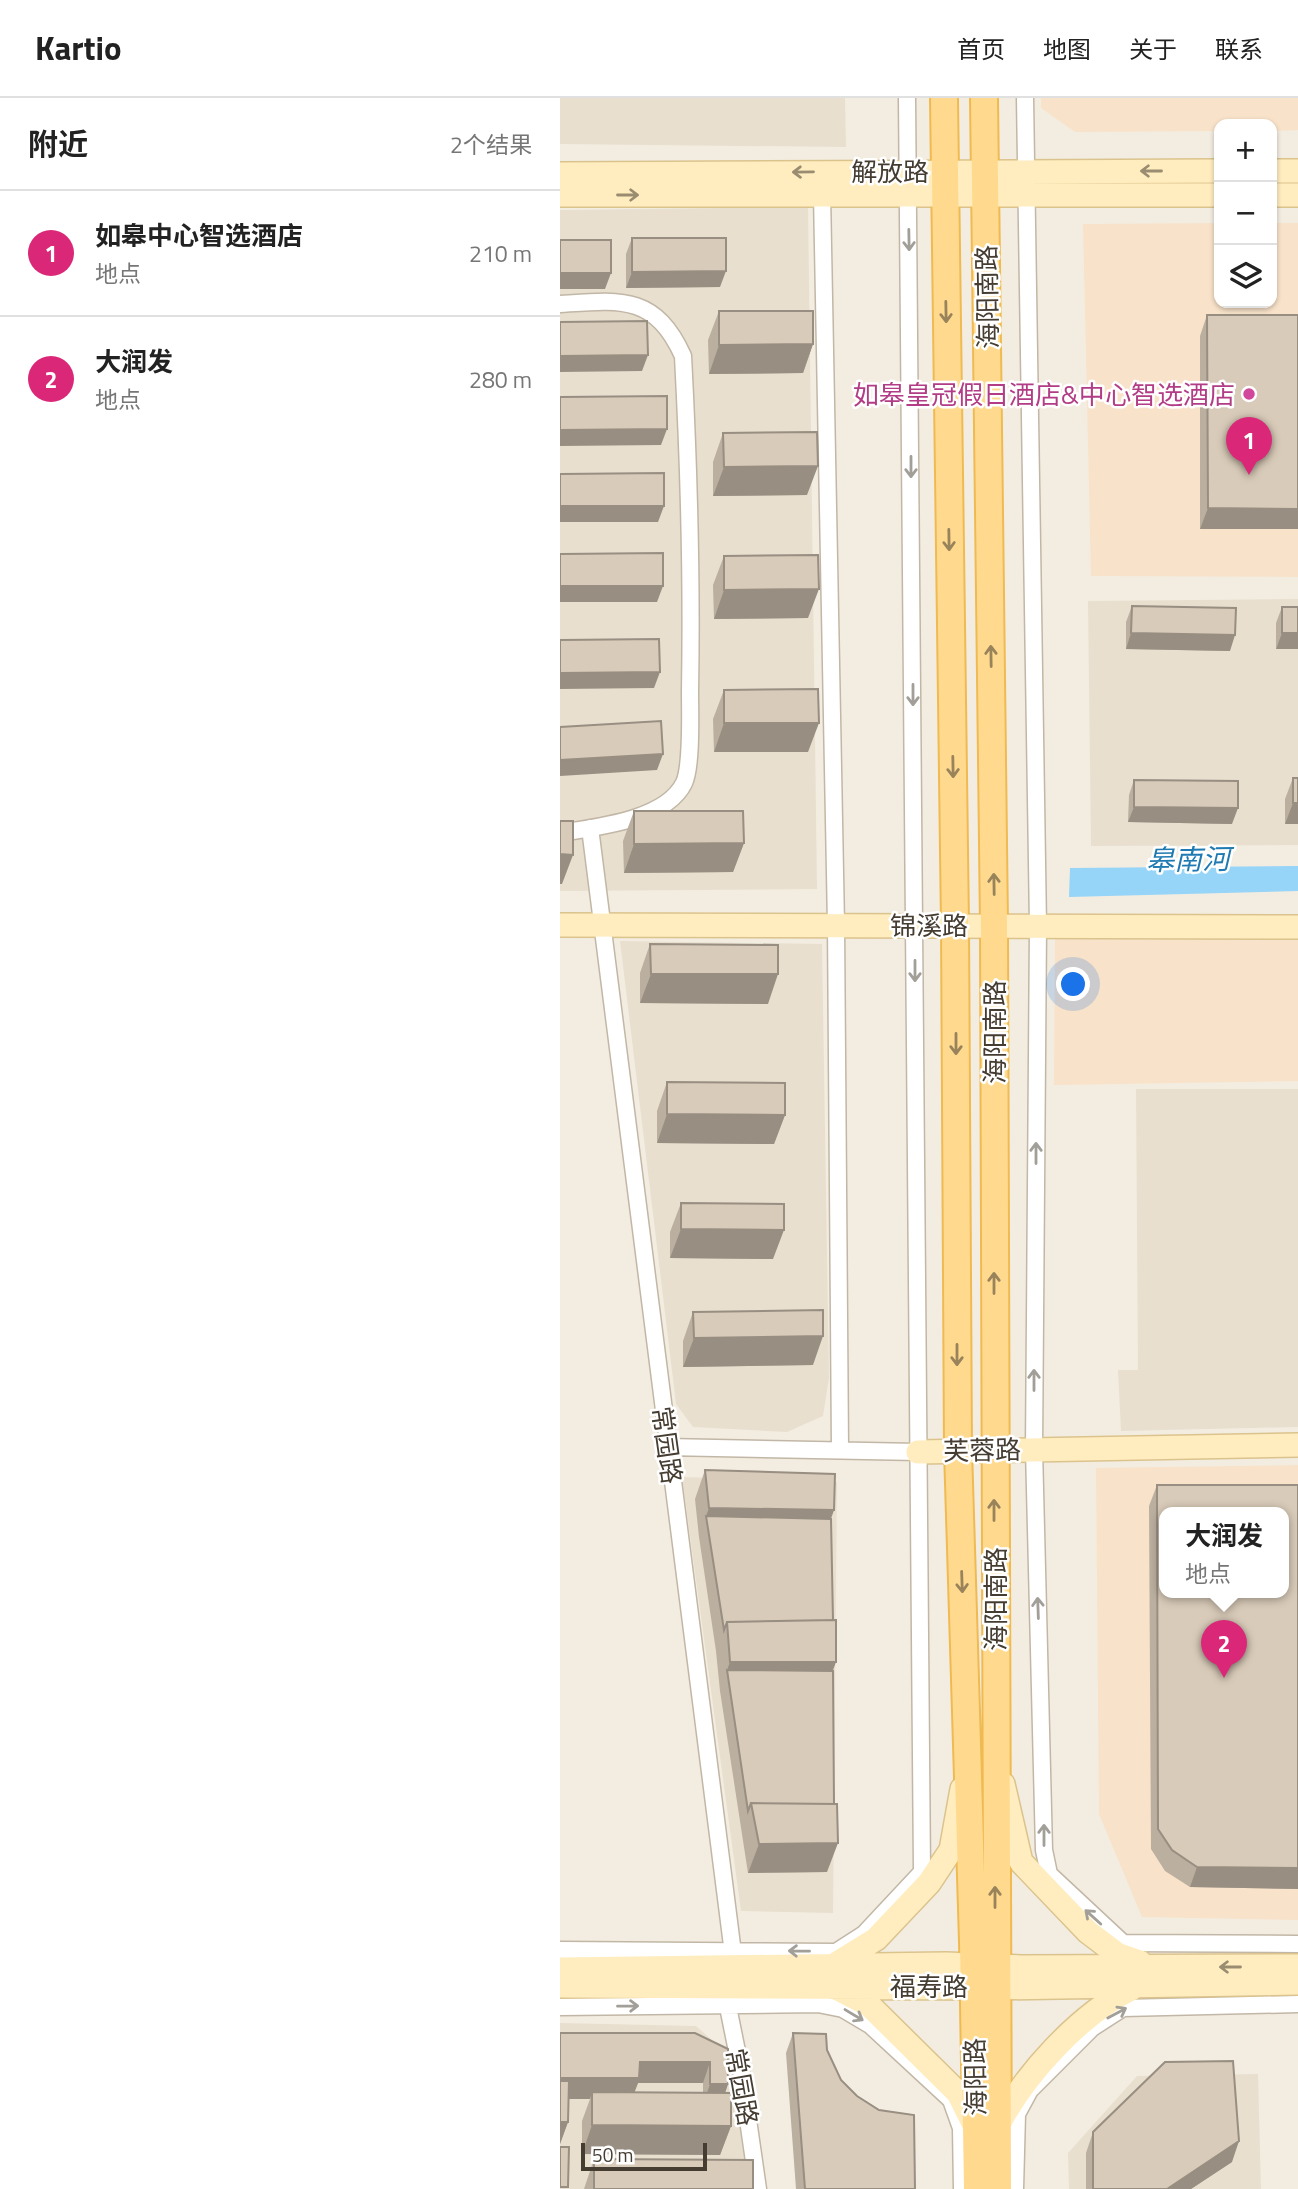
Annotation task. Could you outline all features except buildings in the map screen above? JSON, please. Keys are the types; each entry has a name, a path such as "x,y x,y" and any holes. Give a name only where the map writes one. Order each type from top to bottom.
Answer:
{"main road":[{"name":"海阳南路","path":"944,98 955,925 958,1450 968,1757 984,1976"},
{"name":"海阳南路","path":"984,98 994,925 995,1750 984,1976"},
{"name":"海阳路","path":"977,2189 986,2129 984,1976"},
{"name":"海阳路","path":"986,2129 998,2189"}],"street":[{"path":"560,2007 730,1977 836,1952 864,1934 922,1872 907,98"},
{"path":"1025,98 1038,926 1034,1449 1044,1850 1049,1874 1123,1943 1298,1944"},
{"name":"解放路","path":"560,174 909,171 944,183 985,183 1026,170 1214,171"},
{"path":"1277,171 1298,171"},
{"name":"解放路","path":"560,195 908,196 944,183"},
{"name":"解放路","path":"985,183 1026,196 1214,195"},
{"path":"822,194 836,925 840,1449"},
{"path":"1277,195 1298,195"},
{"path":"560,304 616,301 650,311 672,331 683,356 692,523 689,742 685,782 663,807 626,820 560,833"},
{"name":"常园路","path":"590,828 741,2071 758,2189"},
{"name":"锦溪路","path":"560,925 1298,927"},
{"name":"芙蓉路","path":"667,1447 918,1452 1298,1445"},
{"path":"995,1750 1021,1862 1088,1932 1117,1954 1156,1968"},
{"path":"968,1757 950,1850 929,1883 876,1939 834,1975 869,2005 958,2093 986,2129 1033,2073 1103,2003 1138,1986"},
{"path":"560,1950 730,1977 818,2004 843,2008 870,2025 951,2100 961,2128 962,2189"},
{"name":"福寿路","path":"560,1986 730,1977 984,1976 1156,1968 1298,1966"},
{"name":"福寿路","path":"560,1969 730,1977"},
{"name":"福寿路","path":"984,1976 1138,1986 1298,1983"},
{"path":"1015,2189 1017,2114 1030,2090 1092,2028 1123,2008 1298,2004"}],"shaded area":[{"path":"560,98 845,98 846,147 560,144"},
{"path":"1041,98 1298,98 1298,130 1277,131 1277,119 1214,119 1214,131 1075,132 1041,108"},
{"path":"808,207 817,889 560,891 560,210"},
{"path":"1214,223 1214,308 1277,308 1277,223 1298,223 1298,577 1091,576 1083,224"},
{"path":"1298,599 1298,845 1091,846 1088,601"},
{"path":"1055,938 1298,940 1298,1081 1054,1085"},
{"path":"620,941 822,944 829,1378 823,1416 787,1432 693,1427 676,1404"},
{"path":"1136,1089 1298,1089 1298,1427 1121,1431 1118,1370 1138,1370"},
{"path":"1298,1465 1298,1920 1142,1917 1099,1814 1096,1468"},
{"path":"682,1477 837,1482 833,1913 741,1911"},
{"path":"560,2023 696,2026 731,2057 748,2189 560,2189"},
{"path":"1258,2074 1261,2189 1069,2189 1068,2153 1137,2076"}],"water":[{"path":"1298,866 1298,891 1069,897 1070,868"}],"place":[{"name":"如皋皇冠假日酒店&中心智选酒店","path":"1249,394"},
{"name":"如皋中心智选酒店","path":"1249,475"},
{"name":"大润发","path":"1224,1678"}],"water label":[{"name":"皋南河","path":"1188,859"}]}
